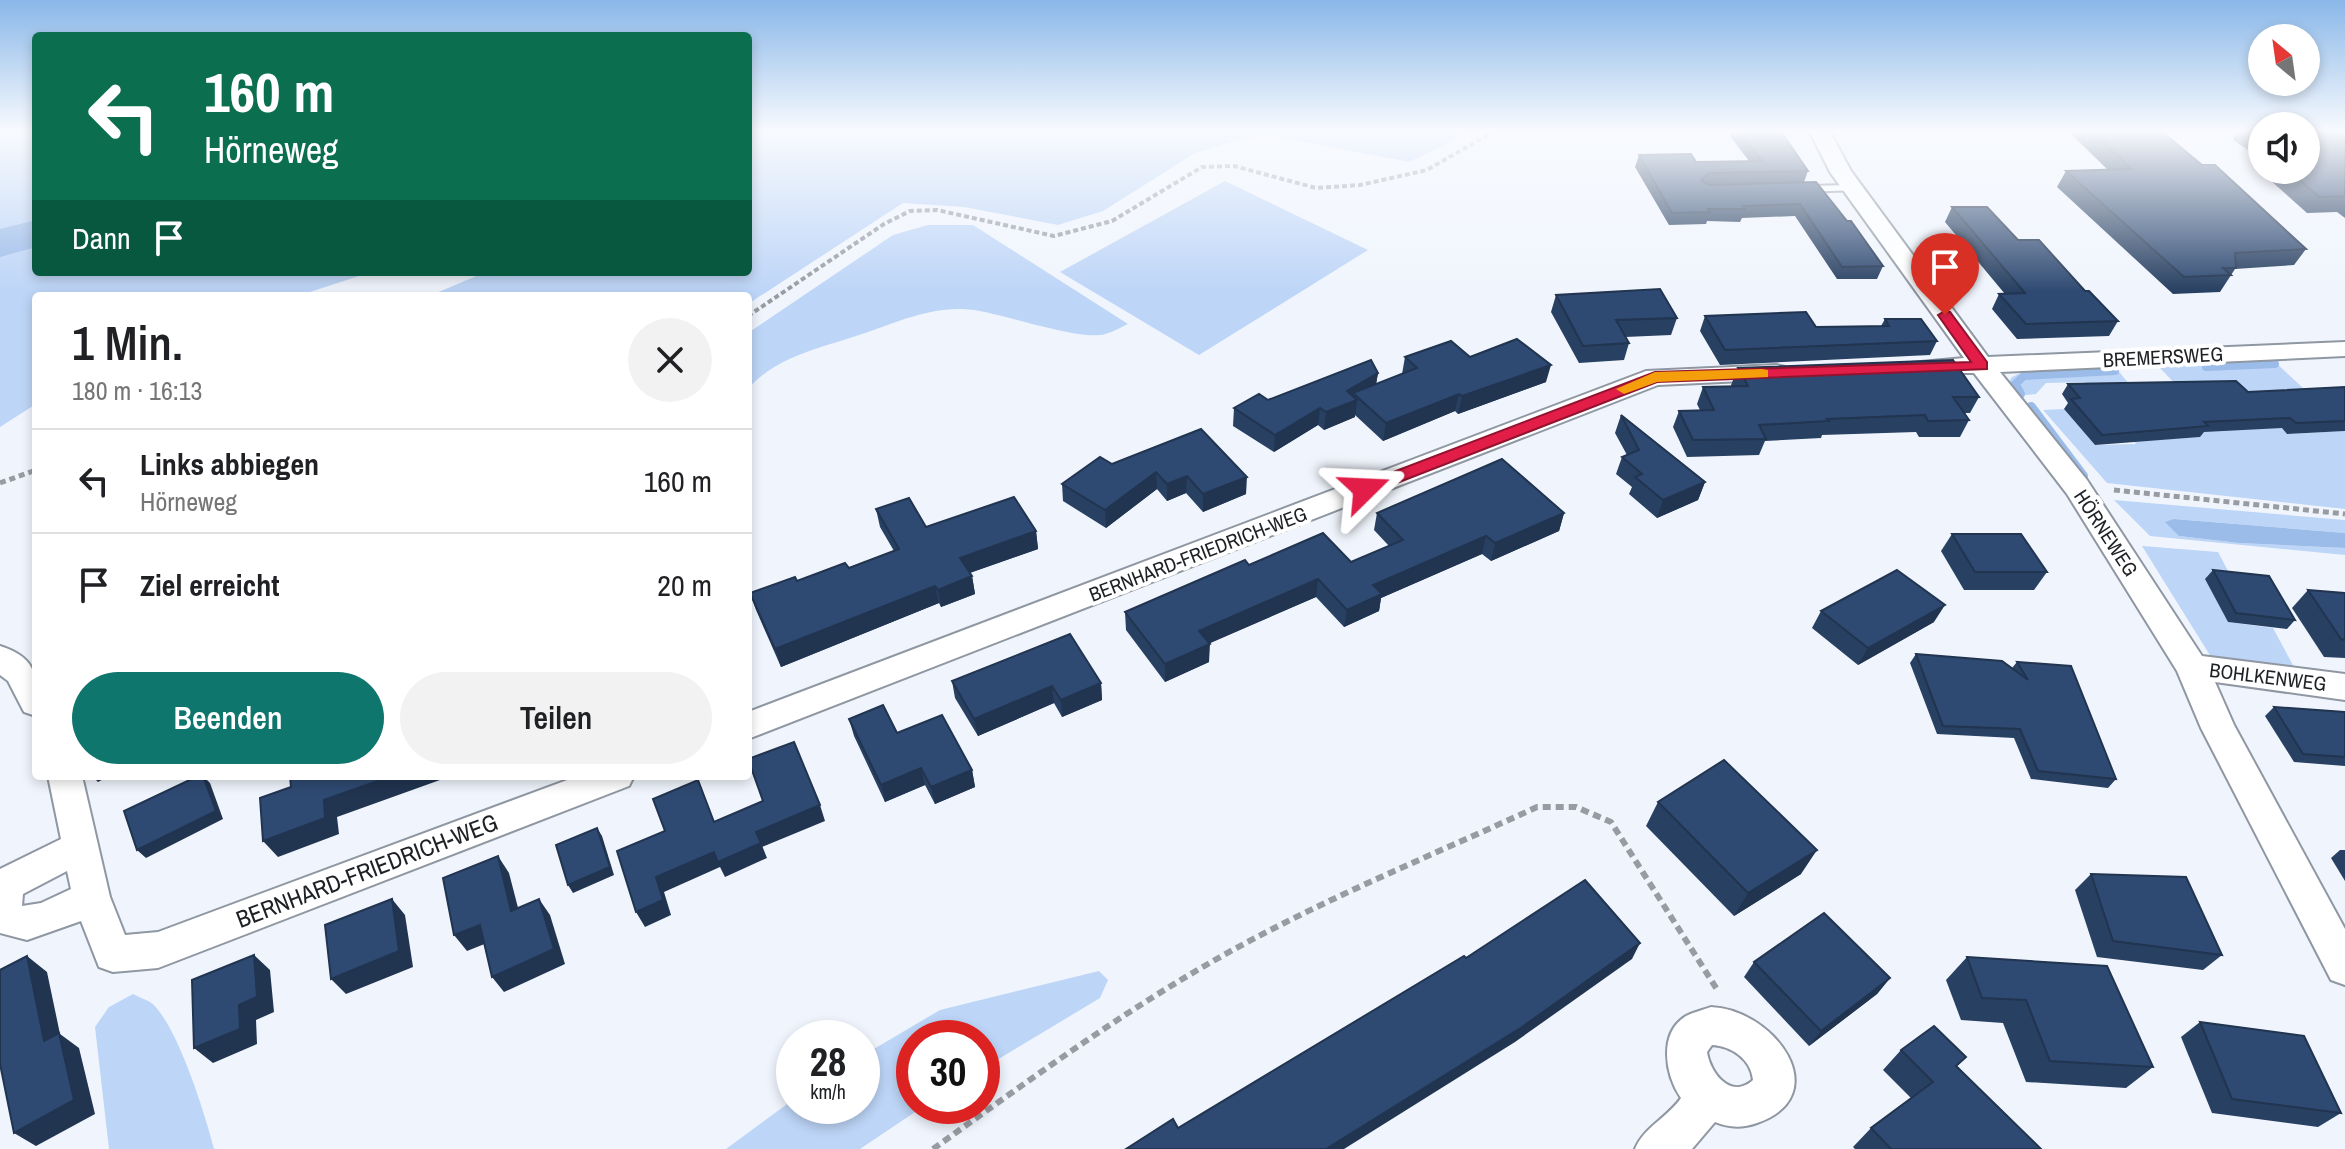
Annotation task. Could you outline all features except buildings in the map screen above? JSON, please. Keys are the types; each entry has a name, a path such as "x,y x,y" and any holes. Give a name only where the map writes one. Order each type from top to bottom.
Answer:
{"street":[{"name":"HÖRNEWEG","path":"1850,184 1982,366 2077,487 2192,667 2218,728 2345,967"},
{"name":"BREMERSWEG","path":"1982,366 2345,349"},
{"path":"1888,369 1982,366"},
{"name":"BERNHARD-FRIEDRICH-WEG","path":"752,724 1655,377 1810,372"},
{"path":"0,658 19,672 32,696"},
{"name":"BOHLKENWEG","path":"2192,667 2345,687"},
{"path":"66,780 91,897 51,917 33,922 18,924 7,919 3,911 4,887 79,847"},
{"name":"BERNHARD-FRIEDRICH-WEG","path":"91,897 113,954 158,950 606,780"},
{"path":"1725,1026 1740,1031 1765,1053 1772,1067 1770,1094 1761,1103 1748,1108 1735,1109 1708,1096 1689,1073 1686,1048 1698,1031 1725,1026"},
{"path":"1656,1149 1685,1128 1708,1096"}],"lane":[{"path":"1794,189 1853,188"}],"path":[{"path":"752,313 884,224 910,211 937,210 1054,236 1112,221 1174,184"},
{"path":"1291,184 1329,188 1369,184"},
{"path":"0,483 32,471"},
{"path":"2077,487 2345,514"},
{"path":"933,1149 1070,1051 1194,972 1258,936 1537,807 1560,804 1583,809 1602,816 1618,830 1619,839 1722,998 1725,1026"}],"shaded area":[{"path":"0,184 32,184 32,226 0,236"},
{"path":"752,184 1146,184 1103,211 1058,225 964,207 903,203 752,301 752,292 438,292 476,276 752,276"},
{"path":"1220,184 1230,184 1368,250 1199,355 1060,272"},
{"path":"928,225 973,225 1128,324 1100,335 1088,335 974,310 928,312 798,355 771,369 752,385 752,330 893,235"},
{"path":"32,243 32,276 359,276 310,292 32,292 32,407 0,427 0,252"},
{"path":"2275,362 2315,399 2287,434 2345,431 2345,509 2107,483 2043,410 2064,409 2095,445 2136,444 2106,408 2155,440 2200,437 2185,394 2159,367"},
{"path":"2116,368 2129,384 2092,389 2084,382 2046,383 2036,394 2016,396 2008,383 2012,377 2025,371"},
{"path":"2114,500 2345,520 2345,533 2174,519 2179,536 2239,543 2345,548 2345,555 2150,536"},
{"path":"2174,519 2345,533 2345,548 2239,543 2179,536 2165,522"},
{"path":"2142,546 2218,552 2234,582 2206,579 2228,622 2273,628 2294,667 2211,657"},
{"path":"1099,971 1108,980 1100,998 1000,1058 1000,1020 923,1020 940,1010"},
{"path":"133,994 150,1002 170,1028 189,1070 214,1149 109,1149 95,1027 109,1007"},
{"path":"896,1036 897,1124 860,1149 726,1149 776,1112 776,1124 880,1124 880,1045"}],"waterway":[{"path":"0,243 32,234"},
{"path":"2206,367 2275,364"},
{"path":"2017,389 2014,385 2024,376 2115,371"},
{"path":"2016,387 2020,394"},
{"path":"2031,407 2083,476"}],"slow traffic":[{"path":"1624,389 1655,377 1762,374"}],"route":[{"path":"1365,489 1655,377 1982,366 1945,315"}]}
